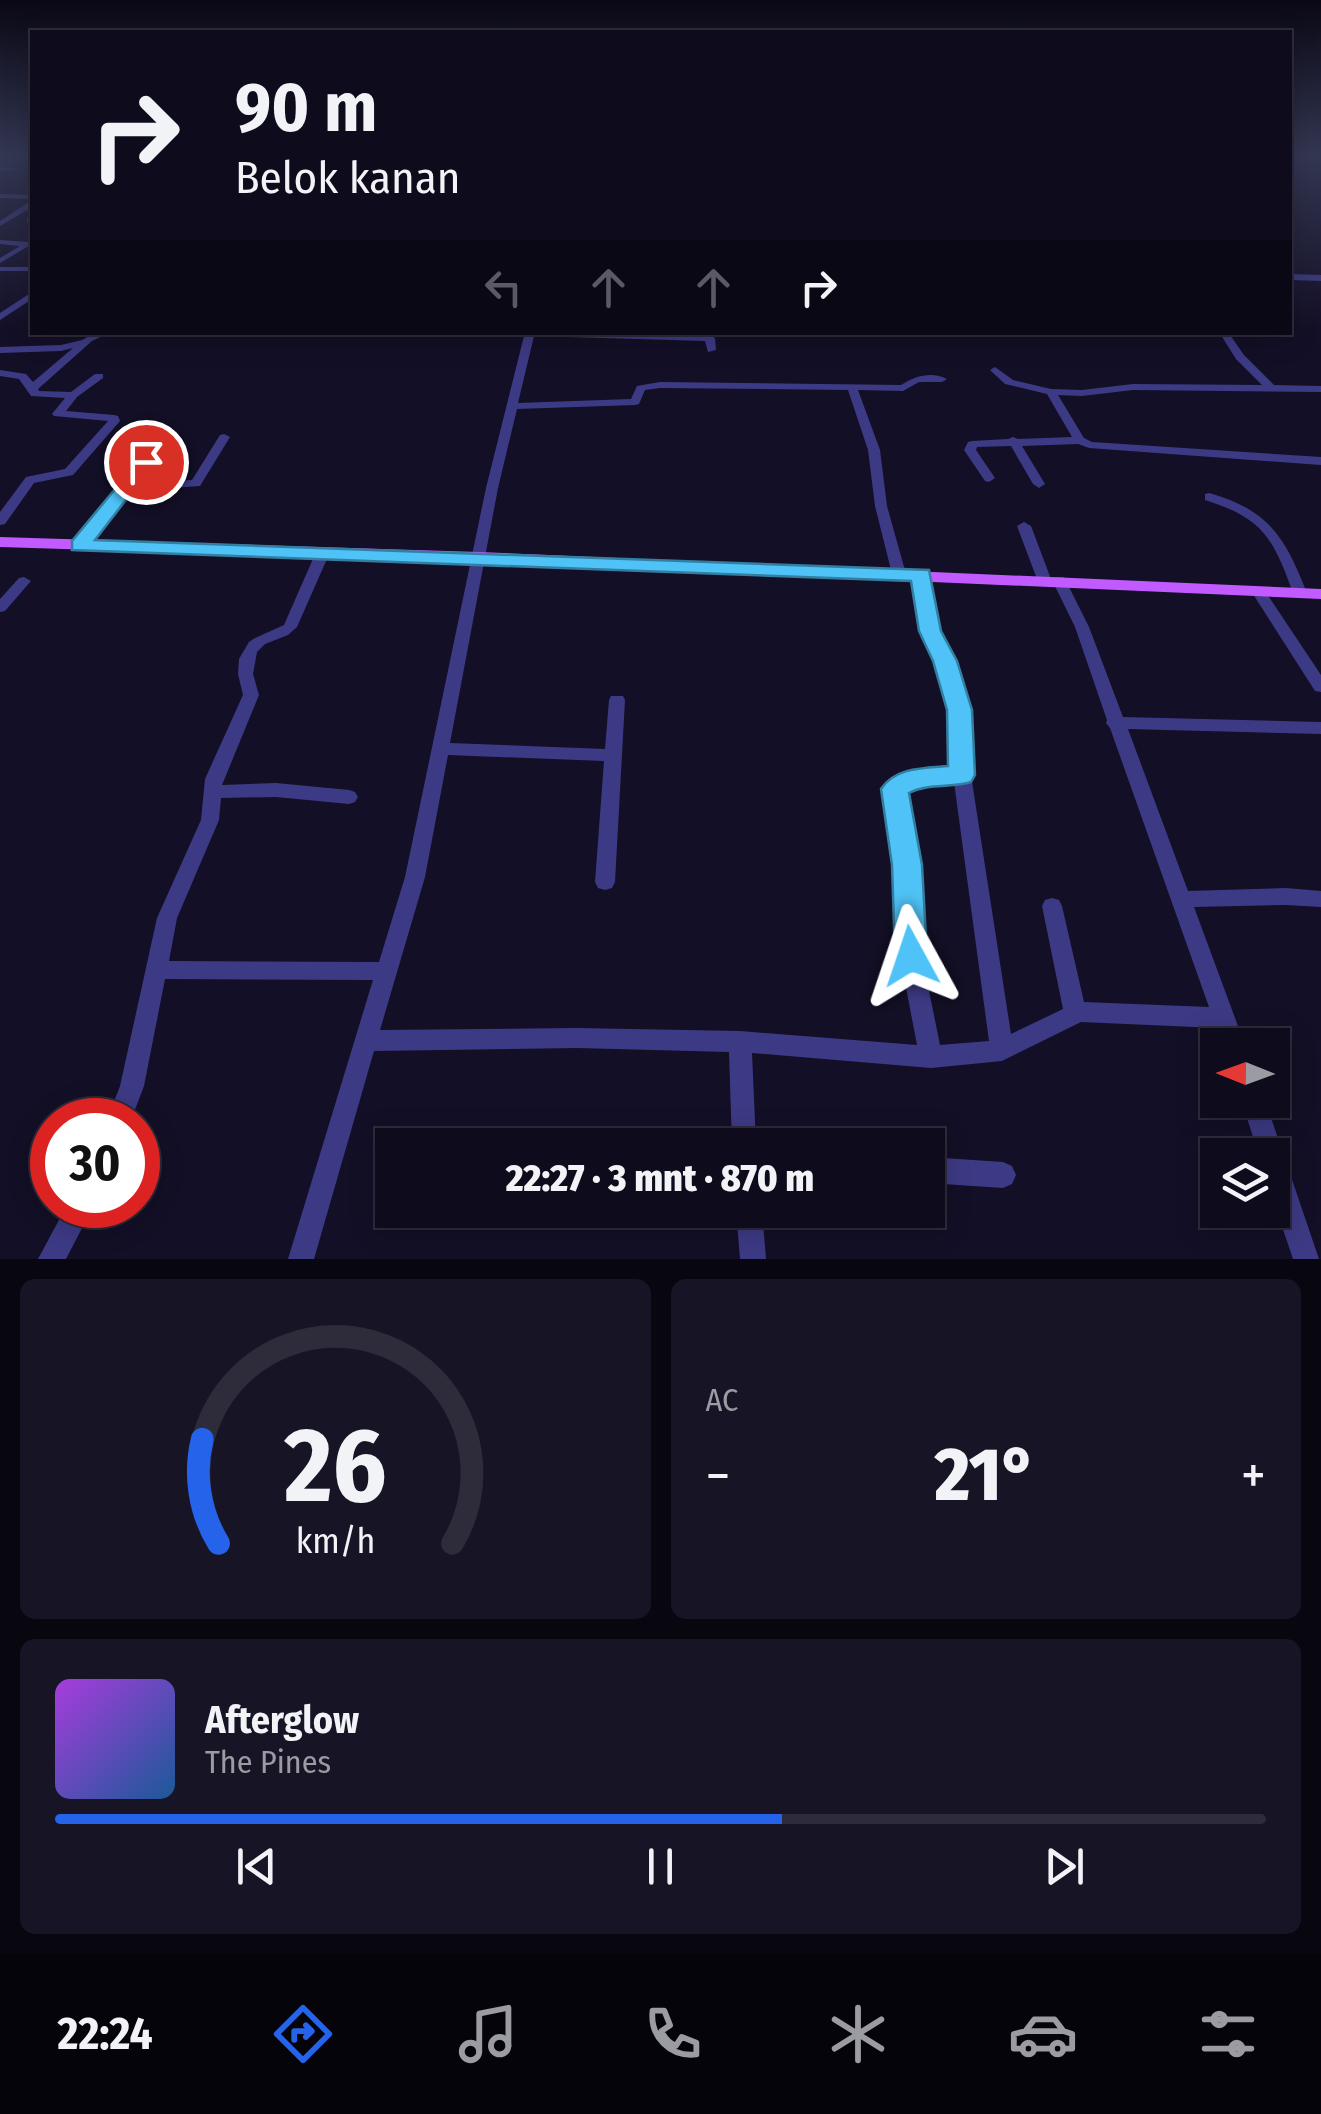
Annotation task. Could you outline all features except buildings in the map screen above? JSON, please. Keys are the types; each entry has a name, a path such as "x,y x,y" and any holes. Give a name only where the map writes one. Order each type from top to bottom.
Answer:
{"main road":[{"path":"0,542 478,556 1321,594"}],"street":[{"path":"0,242 28,244 0,265"},
{"path":"0,265 30,268"},
{"path":"1292,277 1321,278"},
{"path":"0,317 30,298"},
{"path":"14,310 30,310"},
{"path":"0,350 61,348 98,335"},
{"path":"34,388 100,335"},
{"path":"302,1259 415,877 478,556 530,335"},
{"path":"581,335 710,340"},
{"path":"1224,335 1240,358 1270,387"},
{"path":"994,370 1009,382 1052,392 1133,387 1321,390"},
{"path":"0,374 22,376 34,388 34,394 71,396"},
{"path":"0,522 30,480 69,472 114,421 58,414 71,396 99,376"},
{"path":"512,406 635,402 641,388 660,385 903,388 917,379 942,379"},
{"path":"852,387 874,450 884,521 899,574"},
{"path":"1052,392 1080,440"},
{"path":"71,396 82,416"},
{"path":"127,487 196,483 224,437"},
{"path":"80,546 166,438"},
{"path":"1013,440 1040,484"},
{"path":"988,478 970,446 1013,440 1080,440 1092,446 1321,461"},
{"path":"1209,497 1245,510 1269,526 1300,593"},
{"path":"1024,526 1051,580 1082,627 1228,1028"},
{"path":"127,1098 167,918 210,820 224,751 250,695 245,683 250,654 261,640 290,627 323,552"},
{"path":"921,575 930,631 945,661 959,710 962,775 1002,1050"},
{"path":"0,608 24,581"},
{"path":"1258,592 1321,687"},
{"path":"605,882 617,700"},
{"path":"1114,723 1321,728"},
{"path":"442,749 612,756"},
{"path":"931,1057 911,956 907,865 894,789 913,779 962,775"},
{"path":"213,792 276,790 349,797"},
{"path":"1180,899 1246,899 1283,894 1321,899"},
{"path":"1052,906 1076,1013"},
{"path":"155,970 388,971"},
{"path":"367,1041 577,1038 740,1042 931,1057 1002,1050 1076,1013 1126,1011 1224,1018"},
{"path":"740,1042 743,1128"},
{"path":"1260,1118 1306,1259"},
{"path":"945,1171 1003,1175"},
{"path":"52,1259 69,1228"},
{"path":"750,1228 752,1259"}],"route":[{"path":"146,462 80,546 478,556 921,575 930,631 945,661 959,710 962,775 913,779 894,789 907,865 911,956"}]}
